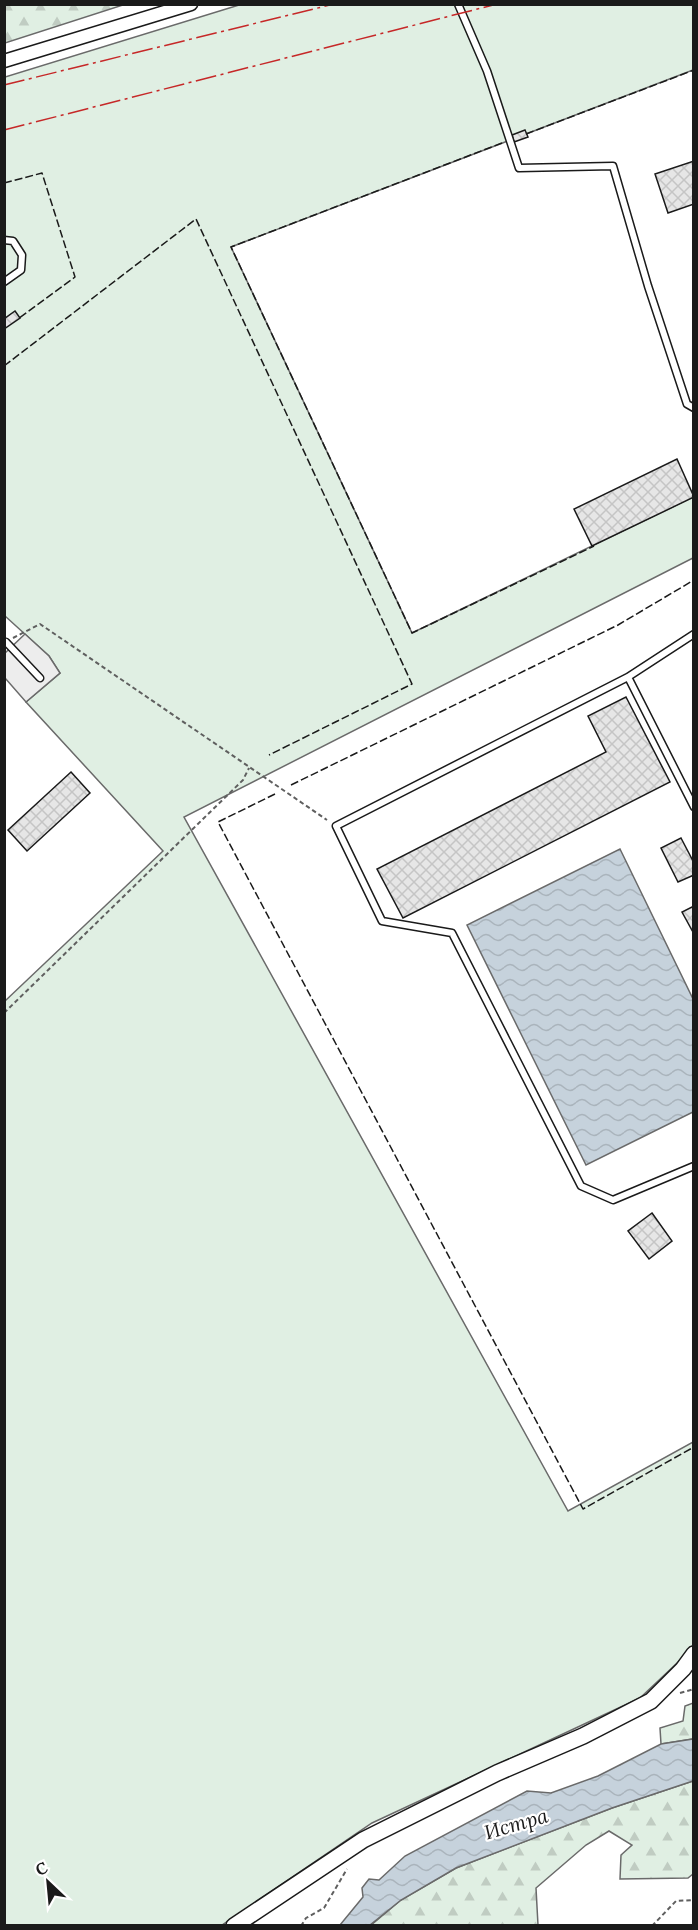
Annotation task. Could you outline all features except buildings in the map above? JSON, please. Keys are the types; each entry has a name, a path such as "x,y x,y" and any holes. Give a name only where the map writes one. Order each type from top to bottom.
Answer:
{"street":[{"path":"4,61 191,4"},
{"path":"234,1926 363,1840 497,1773 584,1736 651,1701 683,1670 693,1654"}],"lane":[{"path":"458,4 487,71 519,168 613,166 683,394 687,404 693,408"},
{"path":"4,240 13,241 22,255 21,270 4,282"},
{"path":"693,634 628,677 336,826 382,921 452,933 581,1186 613,1200 693,1166"},
{"path":"5,642 40,678"},
{"path":"628,677 693,807"}],"path":[{"path":"5,642 40,624 336,826"},
{"path":"4,1013 243,780 249,768"},
{"path":"301,1926 306,1918 324,1908 363,1840"},
{"path":"652,1926 676,1901 693,1900"}],"green space":[{"path":"5,4 123,4 123,5 5,43"},
{"path":"239,5 693,5 693,70 231,247 412,633 693,497 693,558 184,817 568,1511 693,1442 693,1648 640,1698 372,1823 222,1925 5,1926 5,1001 163,851 26,702 60,673 49,656 5,616 5,77"},
{"path":"693,1703 693,1739 661,1744 660,1728 683,1721 685,1706"},
{"path":"693,1781 693,1874 688,1878 620,1879 621,1855 632,1845 609,1831 586,1845 536,1888 538,1925 370,1926 401,1900 456,1868 612,1808"}],"shaded area":[{"path":"25,634 49,656 60,673 26,702 5,678 4,654"}],"water":[{"path":"620,849 693,999 693,1112 586,1165 467,925"},
{"name":"Истра","path":"693,1739 693,1781 612,1808 456,1868 401,1900 370,1925 340,1925 363,1897 362,1888 369,1879 379,1880 405,1856 527,1791 551,1793 598,1776 661,1744"}],"fence":[{"path":"526,134 694,70"},
{"path":"502,143 231,247 412,633 594,546"},
{"path":"4,183 42,173 75,277 18,319"},
{"path":"4,366 196,219 412,684 269,755"},
{"path":"291,785 618,625 694,580"},
{"path":"275,794 218,822 583,1509 694,1447"}],"power":[{"path":"4,85 334,4"},
{"path":"4,130 497,4"}]}
